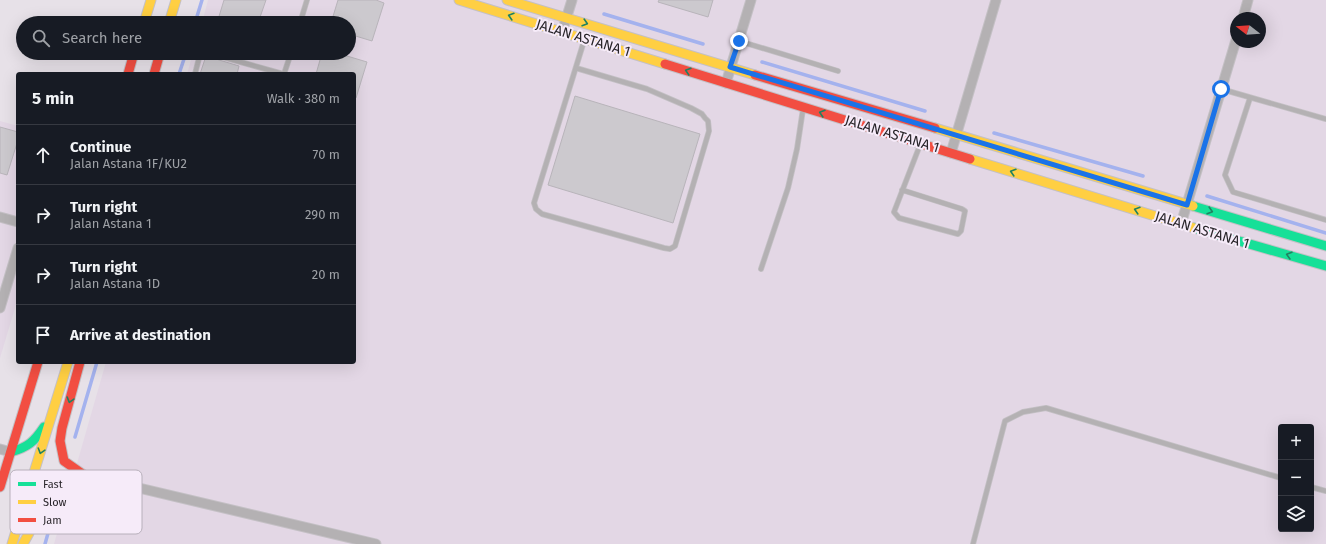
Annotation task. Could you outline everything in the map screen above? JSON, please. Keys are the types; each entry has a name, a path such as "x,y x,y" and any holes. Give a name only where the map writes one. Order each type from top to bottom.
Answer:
{"street":[{"path":"146,16 151,0"},
{"path":"171,16 176,0"},
{"name":"JALAN ASTANA 1","path":"459,0 1181,224 1326,266"},
{"name":"JALAN ASTANA 1","path":"507,0 1326,246"},
{"path":"562,32 572,0"},
{"path":"726,83 751,0"},
{"path":"951,153 996,0"},
{"path":"1245,12 1248,0"},
{"path":"1181,224 1234,48"},
{"path":"129,72 132,60"},
{"path":"155,72 158,60"},
{"path":"0,217 16,221"},
{"path":"0,308 16,255"},
{"path":"0,487 37,364"},
{"path":"35,470 67,364"},
{"path":"77,470 64,461 60,441 62,428 79,364"},
{"path":"0,449 11,452 30,445 52,414"},
{"path":"142,489 376,544"},
{"path":"12,544 15,534"},
{"path":"23,544 28,534"}],"lane":[{"path":"302,16 307,0"},
{"path":"576,68 648,89 702,114 708,121 709,131 675,246 670,249 542,214 536,209 534,203 585,39"},
{"path":"739,41 838,71"},
{"path":"196,72 198,60"},
{"path":"234,60 277,72"},
{"path":"285,72 289,60"},
{"path":"1221,89 1326,119"},
{"path":"1250,98 1225,175 1233,192 1326,220"},
{"path":"761,269 788,188 798,149 803,107"},
{"path":"902,190 965,211 961,231 958,234 899,218 894,212 902,190 920,143"},
{"path":"973,544 1005,421 1023,412 1046,408 1278,477"},
{"path":"1314,488 1326,491"}],"shaded area":[{"path":"208,0 1326,0 1326,544 54,544 57,534 142,534 142,470 75,470 105,364 356,364 356,72 188,72 191,60 356,60 356,16 204,16"},
{"path":"0,121 16,125 16,305 0,358"}],"building":[{"path":"224,0 266,0 260,16 219,16"},
{"path":"338,0 376,0 384,3 372,41 356,36 356,16 333,16"},
{"path":"659,0 713,0 708,17 658,2"},
{"path":"356,59 367,62 356,98 356,72 317,72 320,60 356,60"},
{"path":"205,60 219,60 239,66 238,72 201,72"},
{"path":"575,96 700,134 673,223 548,185"},
{"path":"0,127 16,131 16,146 7,175 0,173"}],"waterway":[{"path":"197,16 202,0"},
{"path":"604,14 703,44"},
{"path":"180,72 184,60"},
{"path":"762,62 925,111"},
{"path":"994,133 1143,176"},
{"path":"1207,196 1326,233"},
{"path":"75,437 96,364"},
{"path":"45,544 48,534"}],"traffic: fast":[{"path":"1193,206 1326,246"},
{"path":"1194,228 1326,266"},
{"path":"11,452 30,443 37,437 44,427"}],"traffic: slow":[{"path":"146,16 151,0"},
{"path":"171,16 176,0"},
{"path":"459,0 665,64"},
{"path":"507,0 755,75"},
{"path":"935,128 1193,206"},
{"path":"970,159 1194,228"},
{"path":"35,470 67,364"},
{"path":"12,544 15,534"},
{"path":"23,544 28,534"}],"traffic: jam":[{"path":"129,72 132,60"},
{"path":"155,72 158,60"},
{"path":"665,64 970,159"},
{"path":"755,75 935,128"},
{"path":"0,487 37,364"},
{"path":"77,470 64,461 60,441 62,428 79,364"}],"route":[{"path":"739,41 730,67 1187,205 1221,89"}]}
